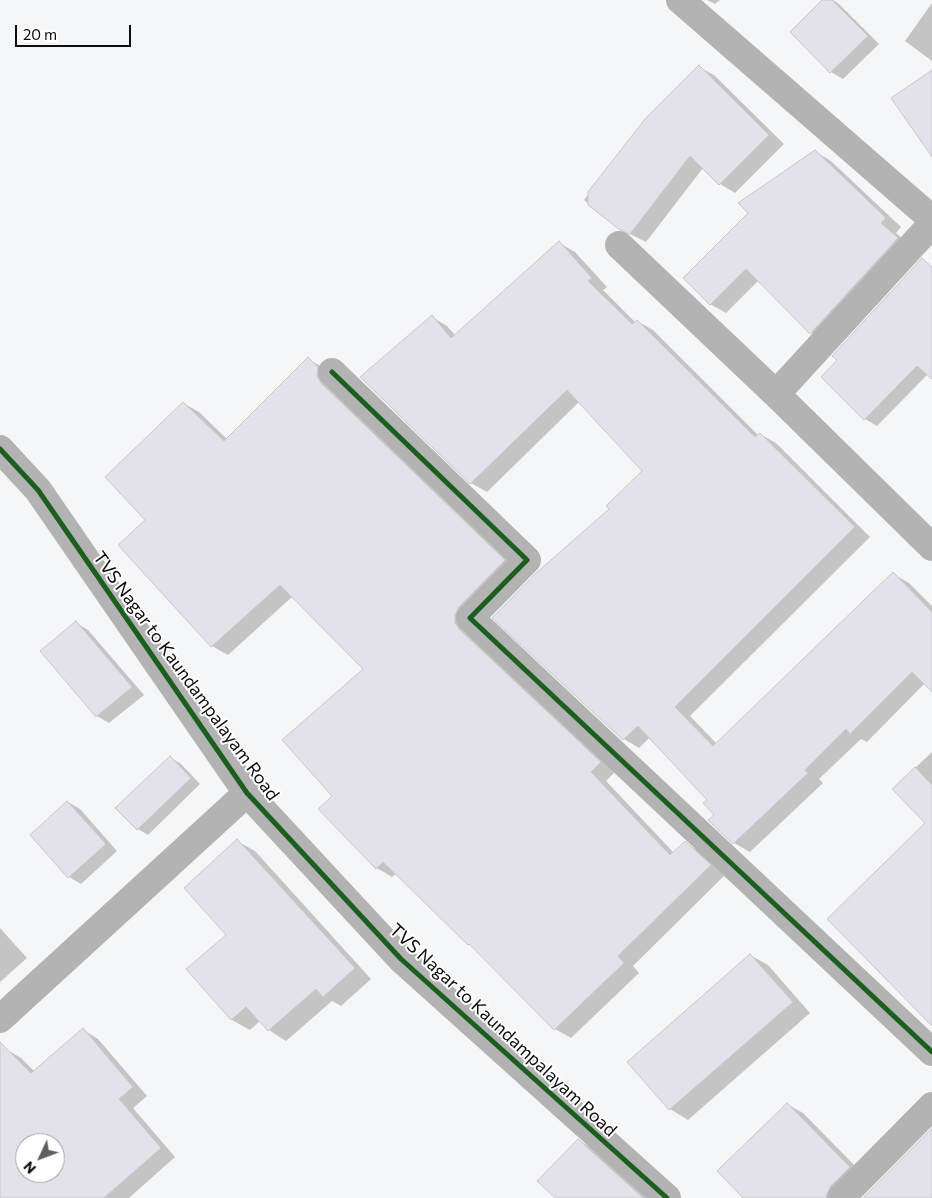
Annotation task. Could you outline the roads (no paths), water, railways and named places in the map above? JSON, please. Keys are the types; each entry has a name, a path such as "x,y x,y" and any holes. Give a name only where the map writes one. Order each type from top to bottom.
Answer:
{"street":[{"path":"680,0 932,219"},
{"path":"776,394 932,224"},
{"path":"619,245 776,394 932,548"},
{"path":"332,372 527,560 470,618 932,1052"},
{"name":"TVS Nagar to Kaundampalayam Road","path":"0,449 38,490 247,793 401,959 667,1198"},
{"path":"0,1019 247,793"},
{"path":"841,1198 932,1106"}]}
